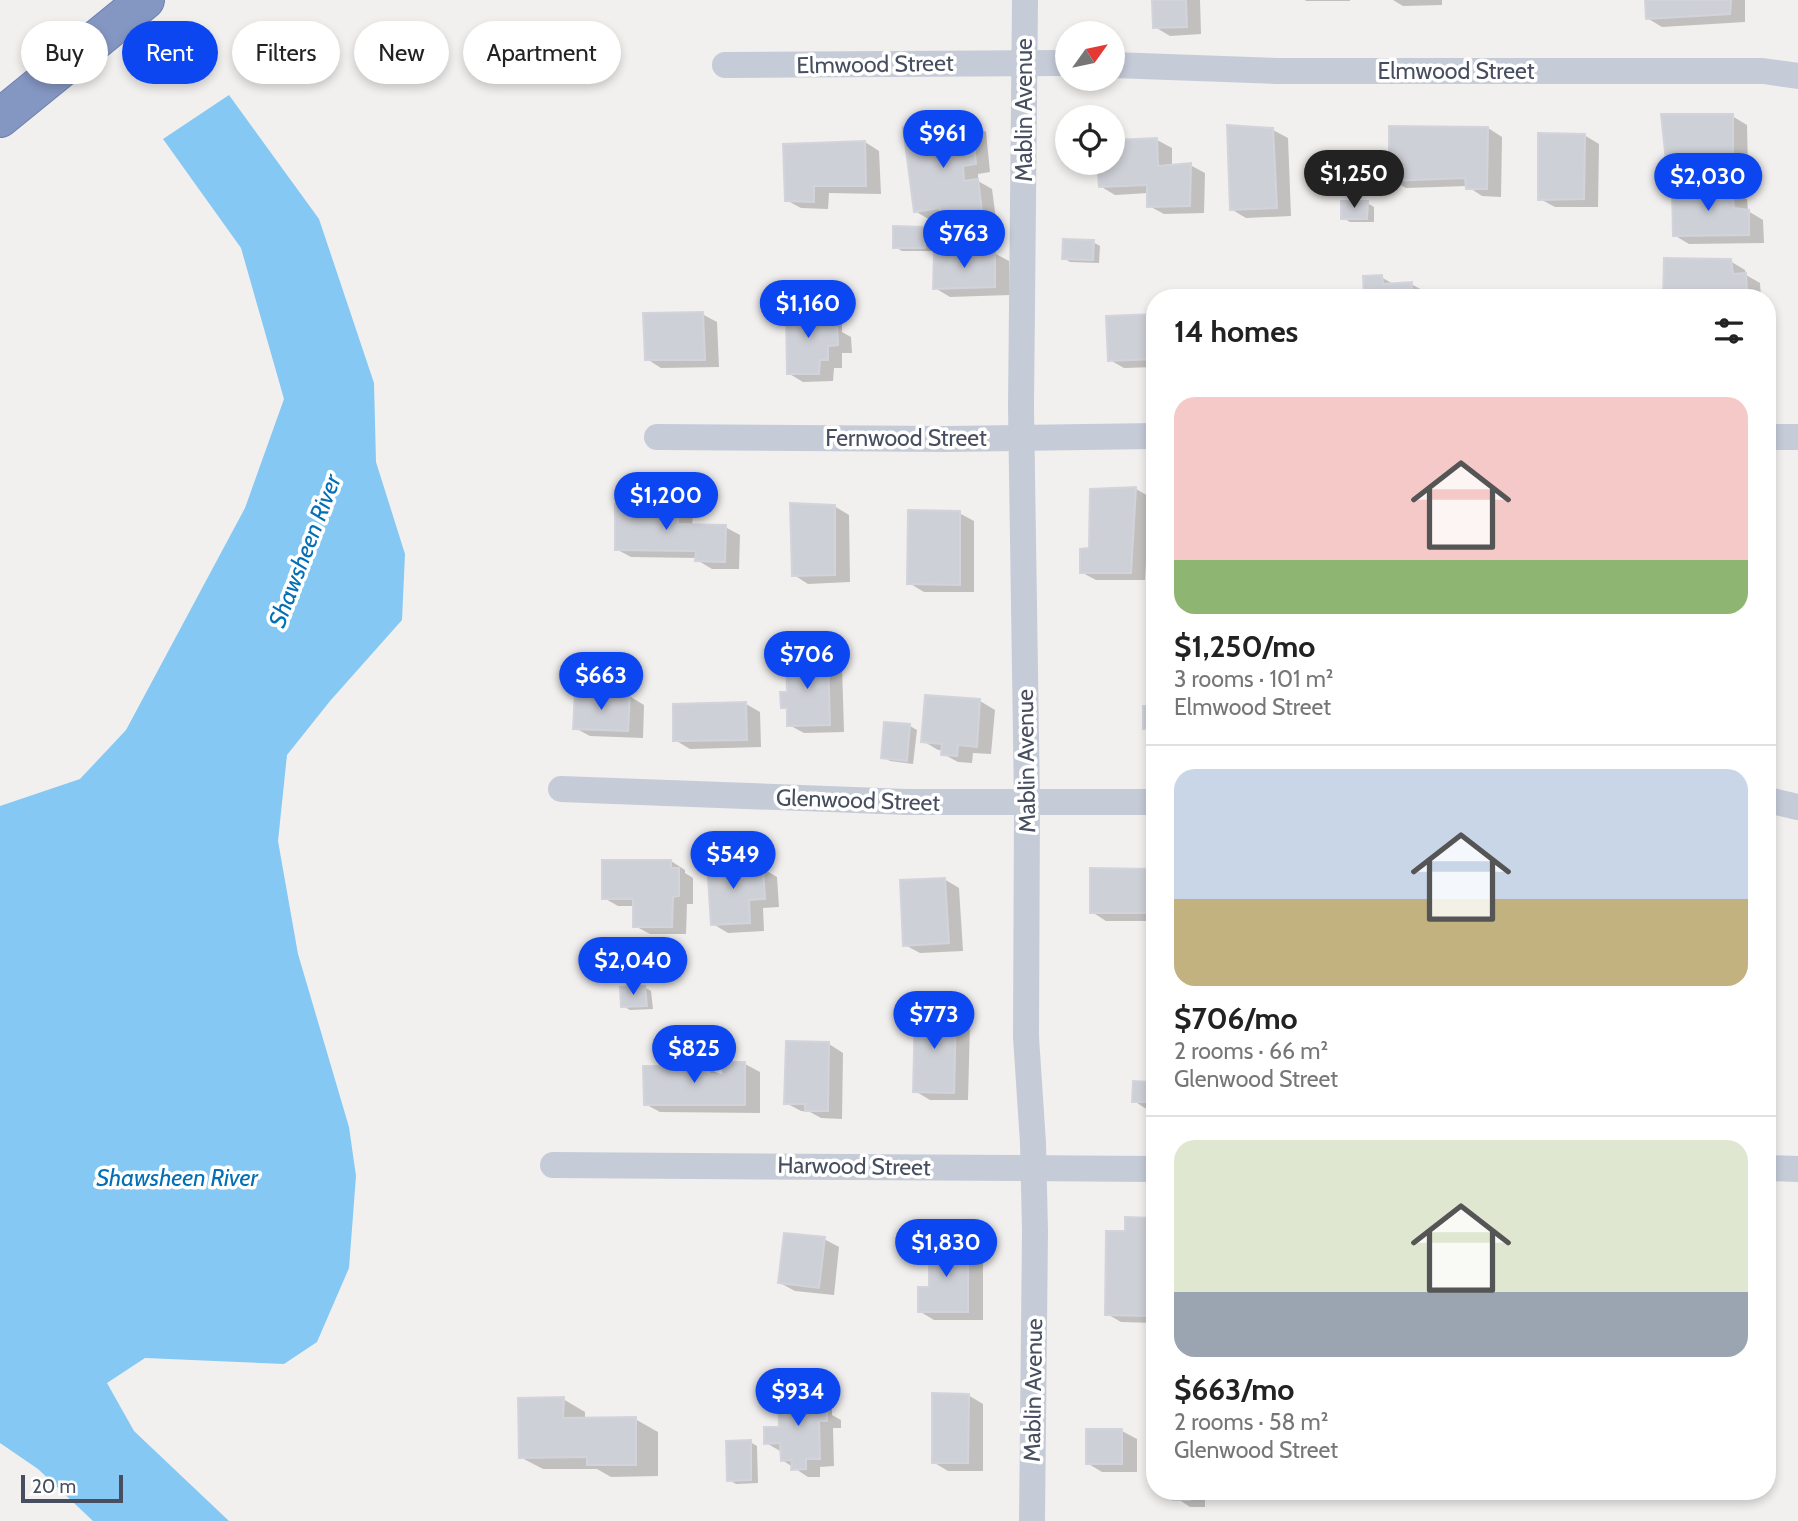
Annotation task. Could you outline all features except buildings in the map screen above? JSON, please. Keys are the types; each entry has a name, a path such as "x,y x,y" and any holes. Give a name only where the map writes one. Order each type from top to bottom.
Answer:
{"highway":[{"path":"0,118 145,0"}],"street":[{"name":"Mablin Avenue","path":"1025,0 1022,438 1027,803 1026,1037 1034,1168 1032,1521"},
{"name":"Elmwood Street","path":"725,65 1055,63"},
{"name":"Elmwood Street","path":"1125,65 1276,71 1763,71 1798,76"},
{"name":"Fernwood Street","path":"657,437 1146,436"},
{"path":"1776,437 1798,437"},
{"name":"Glenwood Street","path":"561,789 907,802 1146,802"},
{"path":"1776,802 1798,807"},
{"name":"Harwood Street","path":"553,1165 1146,1169"},
{"path":"1776,1168 1798,1169"}],"water":[{"name":"Shawsheen River","path":"229,95 319,219 374,383 376,462 405,554 402,620 330,701 287,755 278,841 298,954 349,1127 356,1176 349,1268 317,1342 284,1364 145,1358 107,1383 134,1431 229,1521 93,1521 38,1469 0,1443 0,806 80,779 126,730 245,508 284,399 241,248 163,139"}]}
